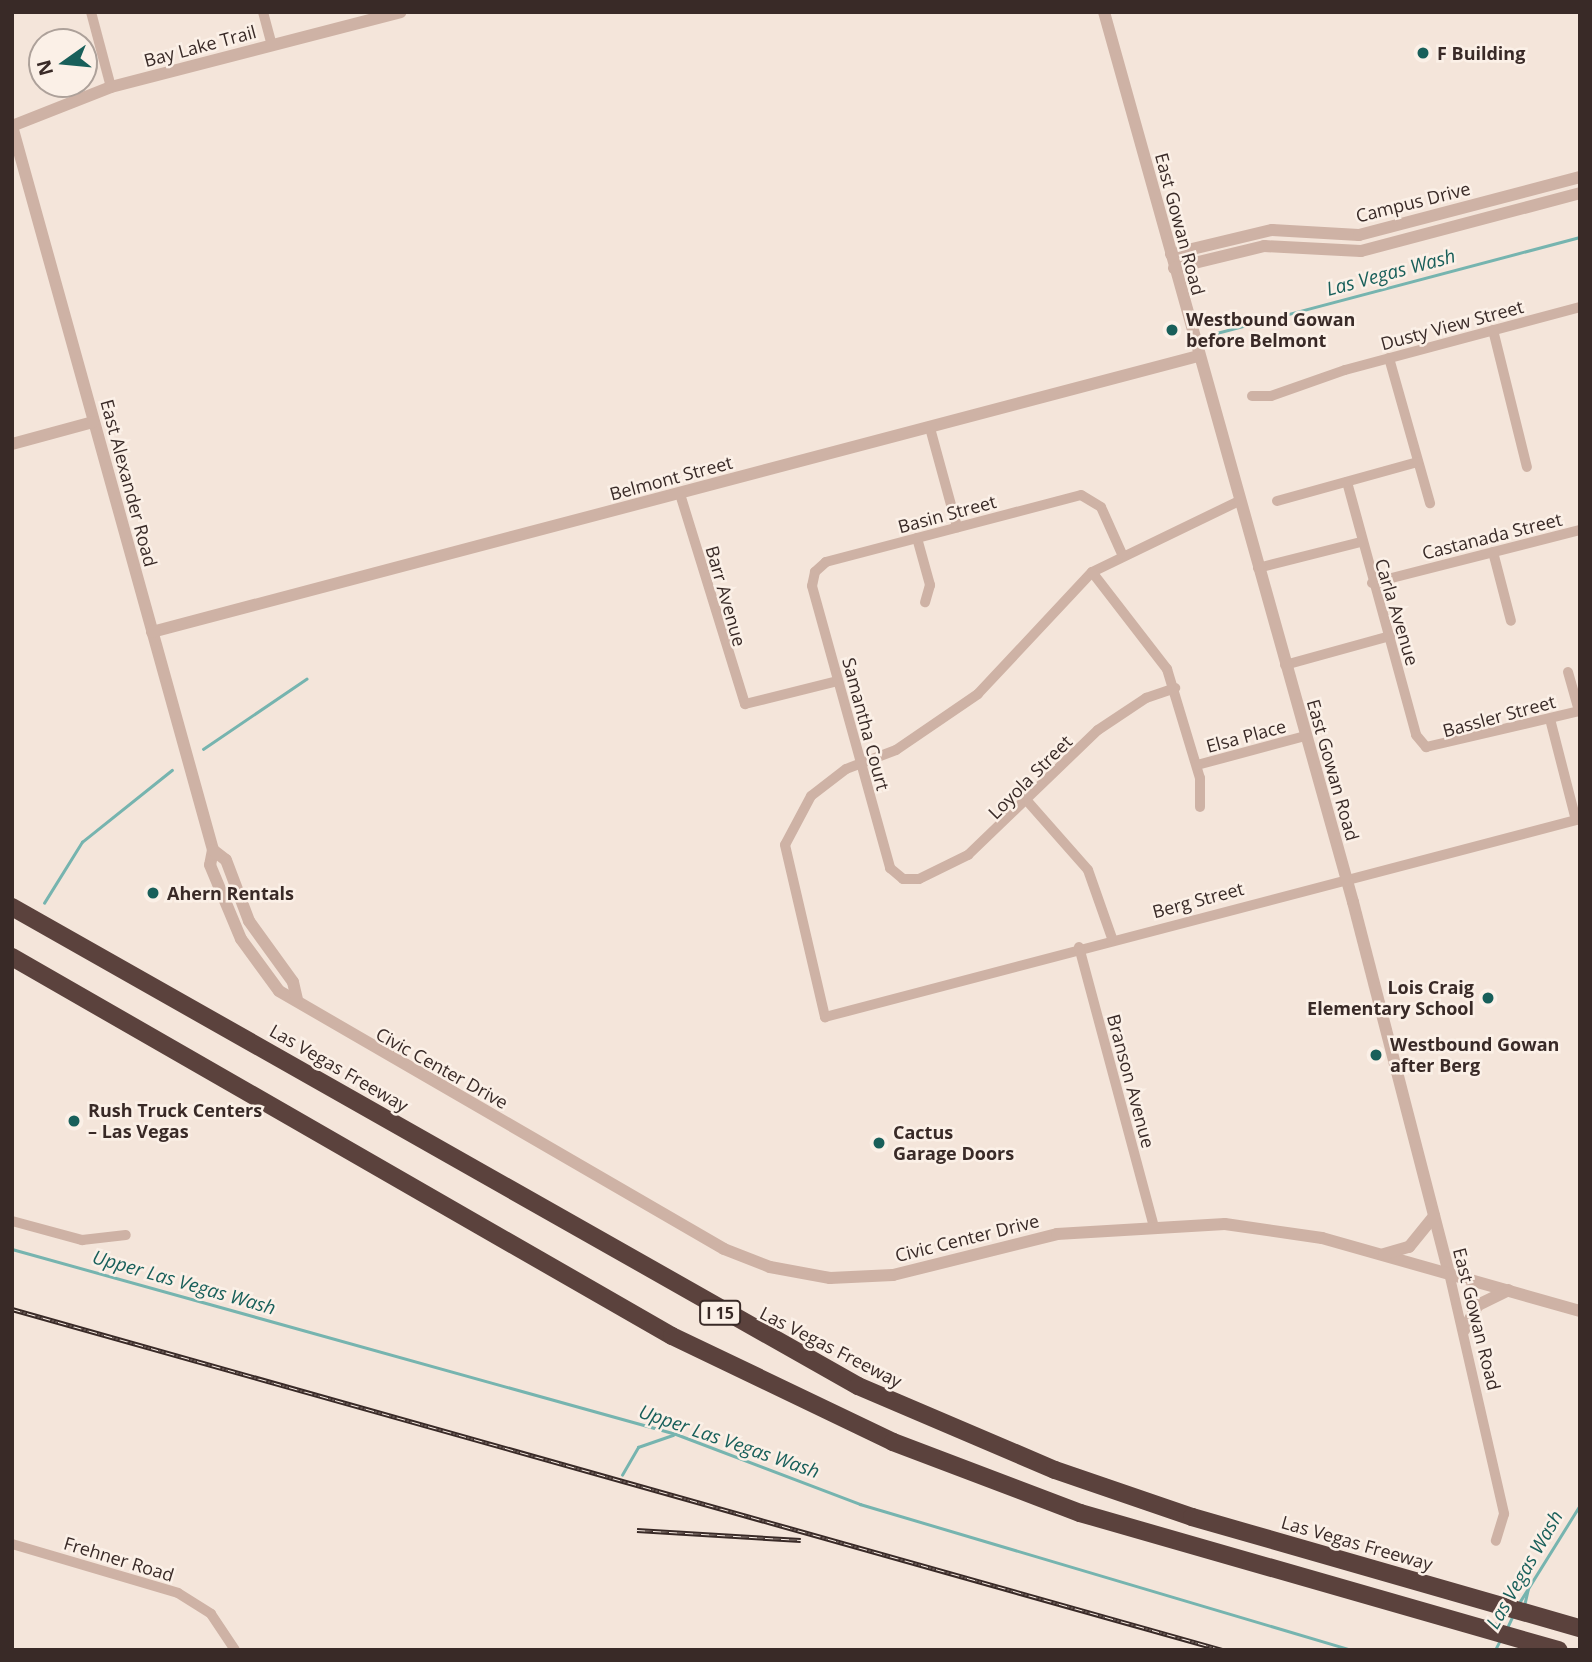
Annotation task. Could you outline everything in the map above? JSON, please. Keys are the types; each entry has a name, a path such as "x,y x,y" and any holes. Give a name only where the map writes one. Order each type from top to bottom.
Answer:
{"highway":[{"name":"Las Vegas Freeway","path":"12,907 858,1386 1067,1475 1580,1628"},
{"name":"I 15","path":"12,957 672,1336 801,1401 1080,1513 1559,1650"}],"street":[{"path":"91,12 111,88"},
{"path":"263,12 272,46"},
{"name":"Bay Lake Trail","path":"12,126 111,88 400,12"},
{"name":"East Gowan Road","path":"1104,12 1284,665 1347,879 1464,1330 1504,1514 1496,1541"},
{"name":"East Alexander Road","path":"12,126 213,850 226,860 249,921 293,982 297,999"},
{"name":"Campus Drive","path":"1171,254 1263,231 1359,235 1580,177"},
{"name":"Campus Drive","path":"1174,268 1264,246 1361,251 1580,193"},
{"path":"1504,197 1508,212"},
{"name":"Dusty View Street","path":"1252,396 1271,396 1389,358 1580,307"},
{"path":"1493,330 1527,467"},
{"name":"Belmont Street","path":"152,632 1198,355"},
{"path":"1389,358 1430,503"},
{"path":"12,444 93,422"},
{"path":"930,428 957,527"},
{"path":"1277,501 1418,462"},
{"name":"Carla Avenue","path":"1347,482 1372,583 1390,636 1416,735 1426,747"},
{"name":"Barr Avenue","path":"680,494 745,704 838,681"},
{"name":"Basin Street","path":"815,572 826,562 957,527 1090,497 1122,554"},
{"path":"861,765 896,750 1006,670 1066,594 1092,572 1122,554 1239,501"},
{"name":"Castanada Street","path":"1372,583 1580,530"},
{"path":"917,538 930,585 925,602"},
{"path":"1258,568 1361,542"},
{"path":"1493,552 1511,621"},
{"name":"Samantha Court","path":"815,572 812,586 890,868 903,879"},
{"path":"1092,572 1151,642 1175,688 1196,765 1200,807"},
{"path":"1284,665 1390,636"},
{"path":"1568,672 1579,711"},
{"name":"Loyola Street","path":"903,879 919,878 968,855 1029,803 1106,724 1175,688"},
{"name":"Bassler Street","path":"1426,747 1579,711"},
{"path":"1550,719 1578,820"},
{"name":"Elsa Place","path":"1196,765 1305,736"},
{"name":"Berg Street","path":"861,765 811,796 785,845 825,1017 1112,938 1578,820"},
{"path":"1029,803 1088,870 1112,938"},
{"name":"Branson Avenue","path":"1079,947 1153,1224"},
{"name":"Civic Center Drive","path":"297,999 358,1041 724,1249 770,1267 830,1278 893,1275 1057,1234 1153,1224 1296,1232 1384,1254 1580,1311"},
{"path":"1384,1254 1409,1247 1434,1216"},
{"path":"12,1221 82,1240 126,1235"},
{"path":"1464,1330 1478,1306 1509,1290"},
{"name":"Frehner Road","path":"12,1544 178,1593 211,1614 235,1650"}],"waterway":[{"name":"Las Vegas Wash","path":"1209,335 1580,237"},
{"name":"Las Vegas Wash","path":"203,749 306,679"},
{"name":"Las Vegas Wash","path":"44,903 82,842 172,770"},
{"name":"Upper Las Vegas Wash","path":"12,1249 676,1434 860,1504 1352,1650"},
{"path":"622,1475 638,1447 673,1435"},
{"name":"Las Vegas Wash","path":"1519,1603 1580,1505"},
{"name":"Las Vegas Wash","path":"1524,1606 1528,1589"},
{"name":"Las Vegas Wash","path":"1507,1628 1513,1615"},
{"name":"Las Vegas Wash","path":"1495,1650 1500,1640"}],"railway":[{"path":"12,1309 1223,1650"},
{"path":"637,1530 801,1540"}],"place":[{"name":"F Building","path":"1423,53"},
{"name":"Westbound Gowan before Belmont","path":"1172,330"},
{"name":"Ahern Rentals","path":"153,893"},
{"name":"Lois Craig Elementary School","path":"1488,998"},
{"name":"Westbound Gowan after Berg","path":"1376,1055"},
{"name":"Rush Truck Centers – Las Vegas","path":"74,1121"},
{"name":"Cactus Garage Doors","path":"879,1143"}]}
